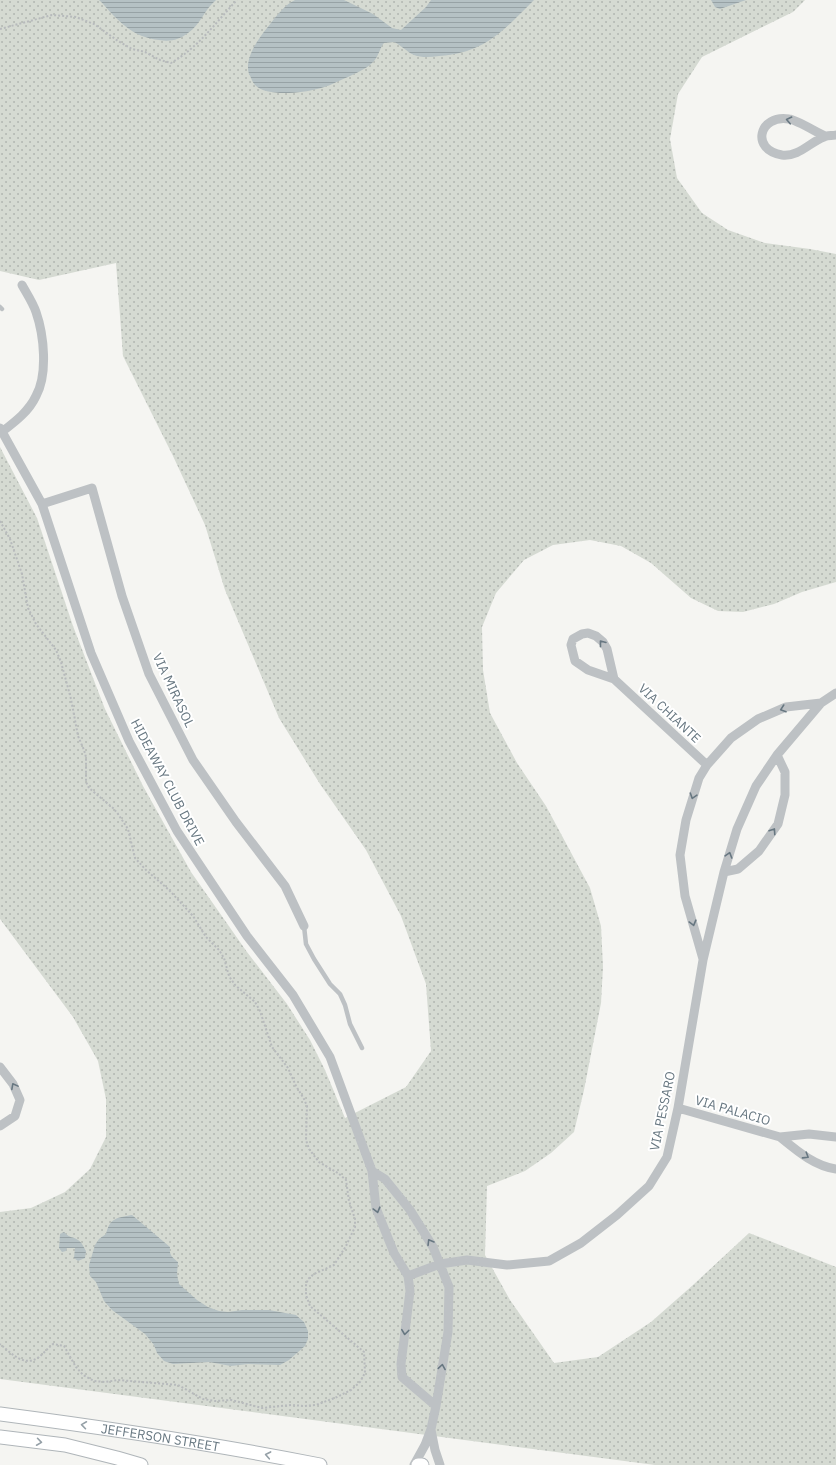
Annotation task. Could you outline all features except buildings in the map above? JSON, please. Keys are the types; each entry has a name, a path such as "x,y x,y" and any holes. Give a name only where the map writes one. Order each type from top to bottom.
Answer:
{"main road":[{"name":"JEFFERSON STREET","path":"0,1414 125,1431 252,1451 320,1465"},
{"name":"JEFFERSON STREET","path":"0,1436 65,1445 141,1465"}],"street":[{"path":"825,136 790,119 779,119 765,127 761,132 761,139 766,148 783,155 801,151 825,136 836,135"},
{"path":"2,430 23,415 37,396 43,376 43,344 36,312 22,285"},
{"name":"HIDEAWAY CLUB DRIVE","path":"2,430 42,504 91,653 129,741 176,831 247,936 293,996 330,1057 372,1171 376,1208 394,1253 408,1276 410,1291 401,1364 402,1377 436,1406"},
{"name":"VIA MIRASOL","path":"42,504 92,488 122,596 149,674 193,760 236,822 285,886 304,926"},
{"name":"VIA CHIANTE","path":"614,679 607,649 603,642 596,636 588,633 582,634 573,639 571,645 575,661 588,670 614,679 707,765"},
{"name":"VIA PESSARO","path":"408,1276 440,1264 468,1260 507,1265 549,1261 581,1243 617,1215 649,1186 666,1157 678,1108 703,960 724,872 738,829 756,786 777,755 821,703 836,693"},
{"name":"VIA PESSARO","path":"703,960 685,896 680,855 686,820 699,778 707,765 731,738 758,719 786,707 821,703"},
{"path":"724,872 738,869 759,851 778,824 785,795 785,772 777,755"},
{"path":"0,1067 14,1084 20,1100 16,1116 0,1126"},
{"name":"VIA PALACIO","path":"678,1108 780,1136 809,1134 836,1137"},
{"name":"VIA PALACIO","path":"780,1136 806,1157 830,1168 836,1169"},
{"path":"372,1171 385,1179 410,1210 433,1247 450,1287 448,1332 436,1406 431,1429 425,1446 414,1465"},
{"path":"431,1429 435,1450 440,1465"}],"lane":[{"path":"304,926 306,944 330,984 340,994 345,1005 350,1024 362,1048"}],"path":[{"path":"0,29 52,15 76,17 94,24 132,50 145,52 160,60 171,63 203,39 237,0"},
{"path":"0,521 10,538 22,574 28,608 36,624 56,650 61,662 71,699 78,736 86,757 86,782 89,788 118,814 128,829 135,858 169,890 193,916 206,937 219,950 224,958 229,976 235,985 255,1002 260,1011 272,1047 288,1068 307,1106 306,1140 309,1149 319,1162 338,1173 346,1180 349,1200 355,1219 355,1227 346,1246 334,1264 314,1274 308,1279 306,1285 306,1295 310,1306 364,1352 366,1363 365,1373 360,1382 351,1390 327,1401 316,1405 291,1405 262,1408 231,1400 203,1398 178,1385 118,1380 94,1382 83,1375 76,1367 64,1346 53,1344 38,1358 28,1361 14,1357 0,1344"}],"shaded area":[{"path":"0,0 805,0 793,12 702,57 678,94 670,139 677,178 702,213 728,230 765,243 836,254 836,582 802,592 774,604 743,612 718,611 691,598 651,563 621,546 590,540 553,545 524,560 496,593 482,627 483,670 490,713 517,763 546,806 590,888 601,926 603,967 601,1003 574,1132 551,1153 525,1171 487,1186 485,1255 510,1300 554,1363 598,1357 651,1322 749,1233 836,1267 836,1465 655,1465 0,1379 0,1212 31,1208 65,1192 90,1169 106,1137 106,1099 98,1061 73,1017 0,919 0,447 37,518 73,626 105,709 143,786 191,872 247,952 287,1004 310,1040 325,1070 345,1118 406,1087 431,1051 426,984 401,916 366,850 320,784 279,718 225,590 205,525 173,456 123,356 116,263 39,280 0,271"},
{"path":"99,0 216,0 192,29 185,35 174,40 163,41 144,37 133,32 117,19"},
{"path":"295,0 344,0 373,14 392,28 401,30 426,7 431,0 534,0 502,31 481,45 469,50 455,54 423,57 411,54 394,42 384,43 376,58 370,65 358,72 321,88 294,93 275,93 260,89 252,81 249,74 248,62 250,56 260,38 273,20 283,8"},
{"path":"711,0 746,0 720,9 715,7"},
{"path":"132,1215 170,1247 171,1256 178,1262 177,1274 179,1284 197,1300 208,1307 219,1311 269,1310 296,1315 304,1322 308,1331 308,1339 305,1346 289,1360 280,1365 248,1364 231,1366 209,1362 173,1364 164,1361 145,1334 112,1310 104,1301 96,1282 90,1276 89,1265 95,1245 99,1239 106,1234 114,1220"},
{"path":"64,1232 68,1236 81,1242 86,1251 85,1258 78,1261 74,1258 75,1248 67,1248 66,1251 62,1252 59,1248 60,1234"}]}
